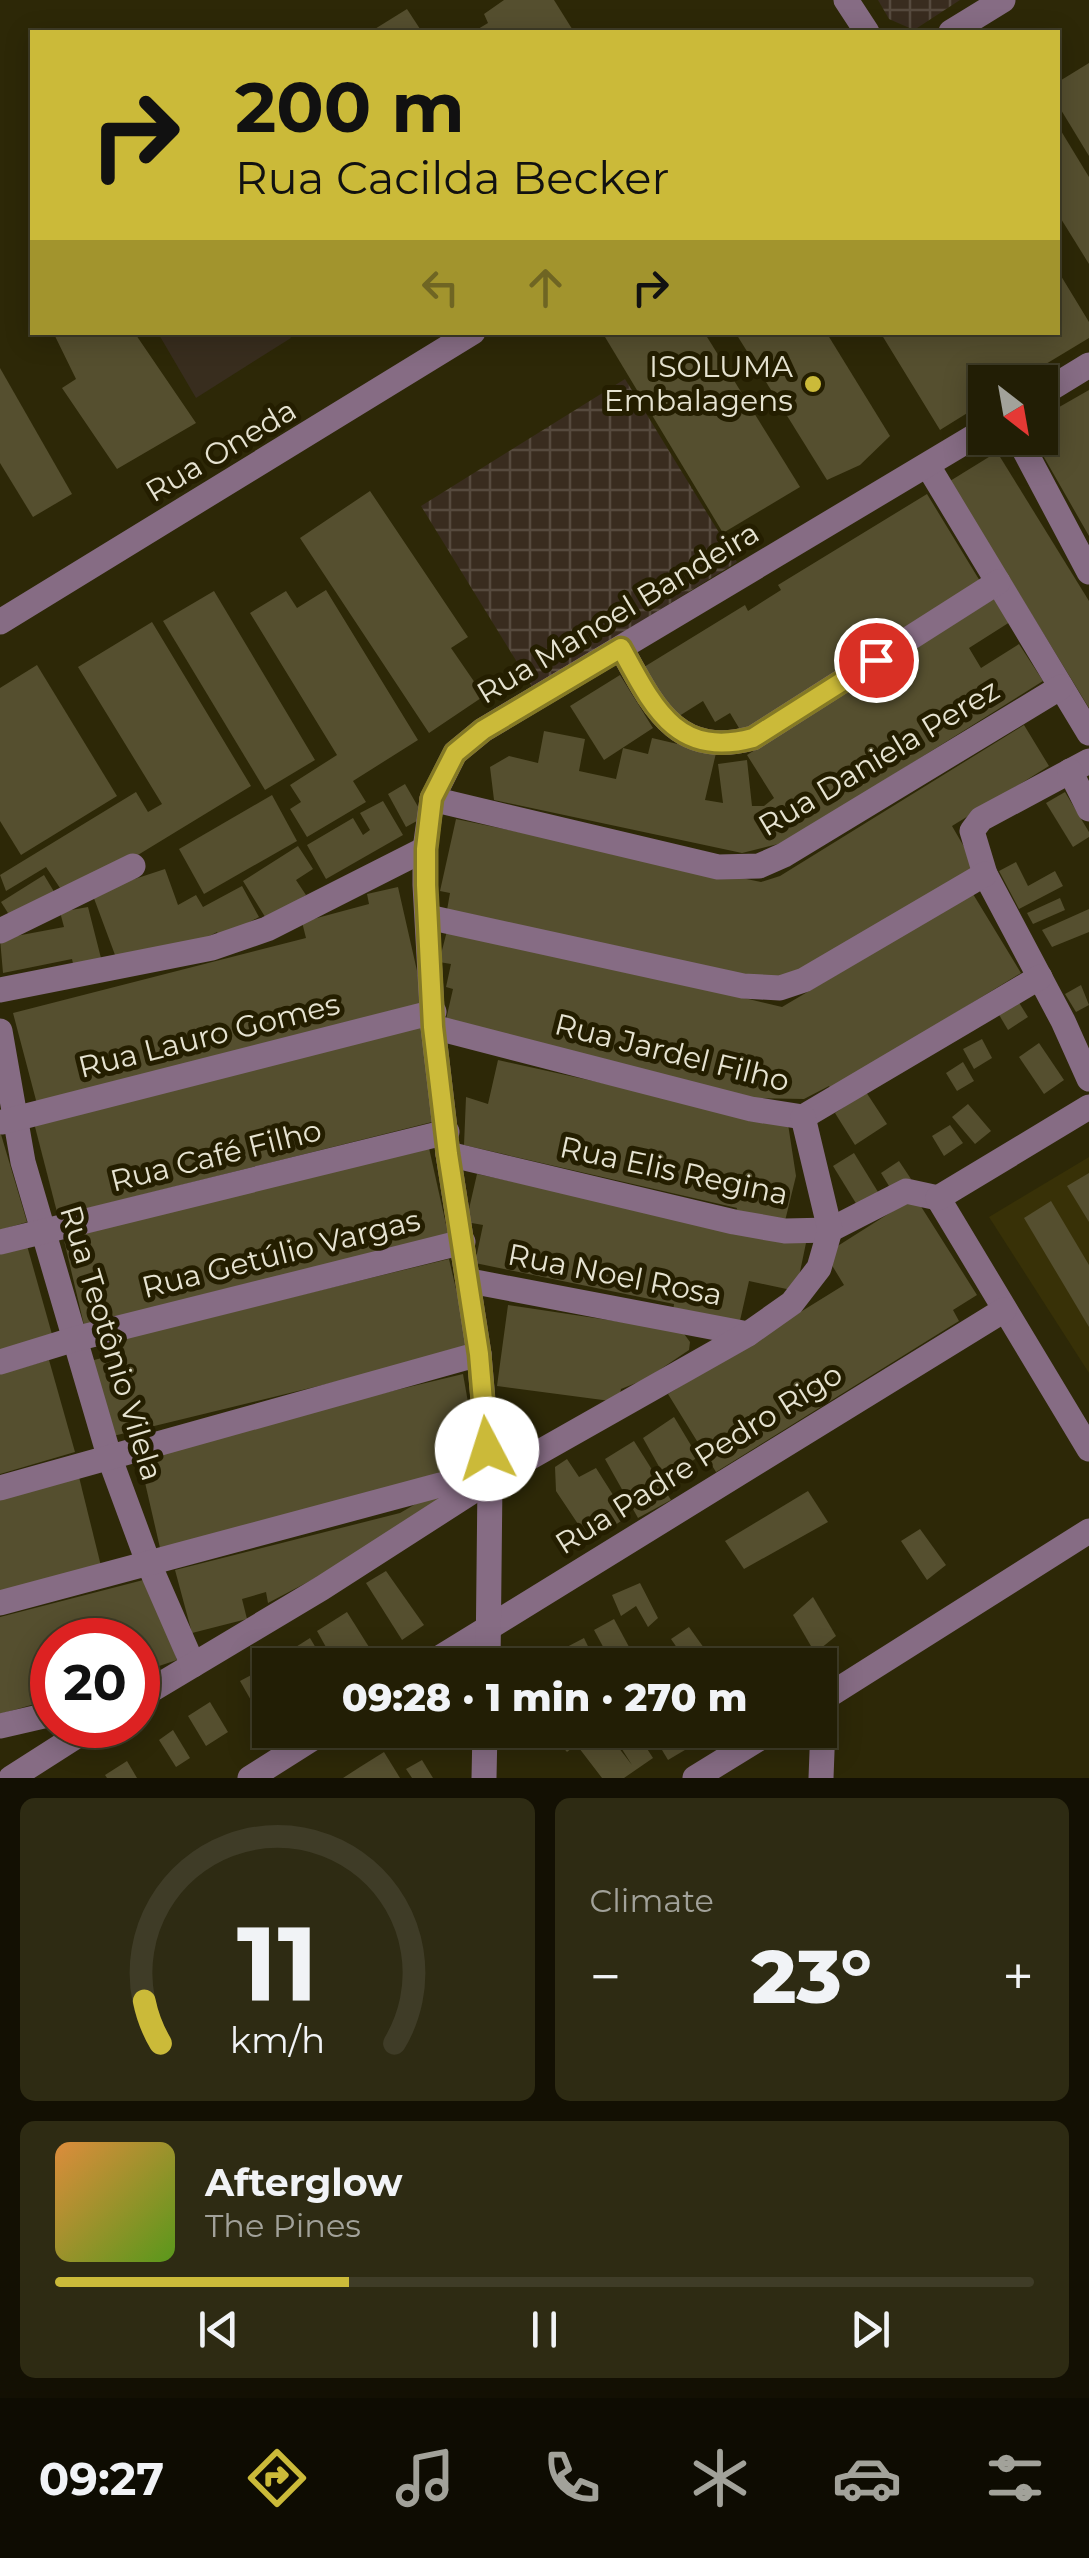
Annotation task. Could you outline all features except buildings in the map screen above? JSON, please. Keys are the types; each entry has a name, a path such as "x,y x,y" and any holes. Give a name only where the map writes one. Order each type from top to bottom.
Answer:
{"street":[{"path":"846,0 866,30"},
{"path":"954,30 1003,0"},
{"name":"Rua Oneda","path":"0,622 468,335"},
{"path":"1058,384 1089,364"},
{"name":"Rua Manoel Bandeira","path":"488,1648 489,1482 479,1354 447,1143 434,1020 426,849 432,798 455,753 483,730 968,441"},
{"path":"1027,455 1089,572"},
{"path":"928,466 1089,733"},
{"path":"621,648 656,710 676,730 703,741 730,744 753,738 998,582"},
{"name":"Rua Daniela Perez","path":"432,798 718,867 759,866 784,856 1062,688"},
{"path":"1089,809 1079,766 981,820 975,825 972,838 985,874 1040,976 1089,1080"},
{"path":"0,990 212,948 268,929 426,849"},
{"path":"0,930 133,866"},
{"path":"428,917 743,986 780,988 804,980 985,874"},
{"name":"Rua Jardel Filho","path":"434,1020 752,1109 803,1117 1040,976"},
{"name":"Rua Lauro Gomes","path":"8,1121 434,1020"},
{"name":"Rua Teotônio Vilela","path":"0,1031 8,1121 110,1459 148,1562 193,1665"},
{"path":"1089,1107 938,1198 1089,1450"},
{"path":"160,1685 489,1482 748,1334 792,1303 819,1268 830,1230 803,1117"},
{"name":"Rua Elis Regina","path":"447,1143 734,1222 785,1231 830,1230 906,1191 938,1198"},
{"name":"Rua Café Filho","path":"0,1242 447,1143"},
{"name":"Rua Getúlio Vargas","path":"0,1362 463,1242"},
{"name":"Rua Noel Rosa","path":"470,1280 748,1334"},
{"name":"Rua Padre Pedro Rigo","path":"455,1648 1004,1310"},
{"path":"0,1488 479,1354"},
{"path":"0,1603 440,1486 489,1482"},
{"path":"837,1691 1089,1531"},
{"path":"0,1726 30,1719"},
{"path":"11,1778 58,1748"},
{"path":"250,1778 298,1748"},
{"path":"484,1778 485,1748"},
{"path":"695,1778 744,1748"},
{"path":"822,1748 822,1778"}],"shaded area":[{"path":"878,0 960,0 914,30 889,19"},
{"path":"159,335 290,335 291,338 196,398"},
{"path":"625,379 737,562 533,688 421,506"},
{"path":"1089,1157 1089,1373 989,1217"}],"place":[{"name":"ISOLUMA Embalagens","path":"813,384"}],"route":[{"path":"487,1449 470,1280 448,1154 433,1027 426,885 432,798 455,753 483,730 621,648 656,710 676,730 703,741 730,744 753,738 876,660"}]}
